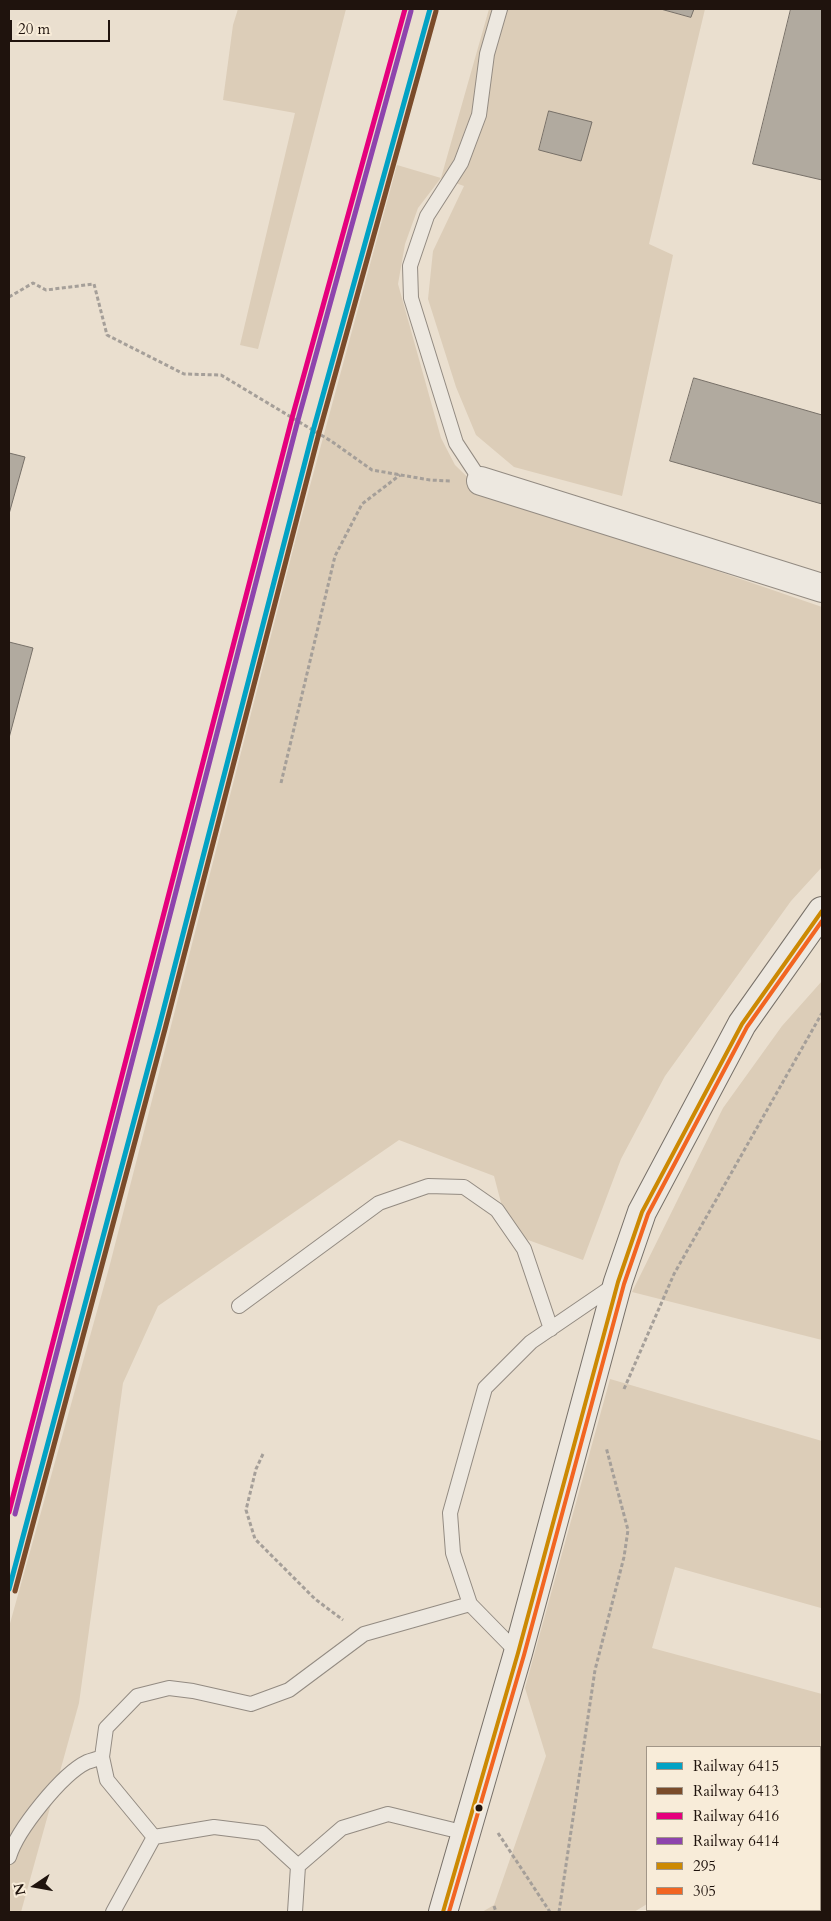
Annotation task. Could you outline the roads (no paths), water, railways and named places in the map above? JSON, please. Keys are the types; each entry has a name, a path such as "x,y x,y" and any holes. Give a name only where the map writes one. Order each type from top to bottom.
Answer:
{"main road":[{"path":"481,481 822,588"},
{"path":"443,1912 518,1653 618,1282 642,1212 742,1024 822,912"}],"lane":[{"path":"481,481 456,443 411,298 410,266 426,216 461,163 479,115 487,54 500,9"},
{"path":"239,1306 379,1203 428,1186 464,1187 497,1210 524,1249 551,1329"},
{"path":"518,1653 470,1604 453,1553 450,1513 485,1388 531,1342 618,1282"},
{"path":"154,1836 107,1780 102,1757 106,1728 137,1696 169,1688 194,1691 252,1704 290,1690 364,1634 470,1604"},
{"path":"9,1857 12,1848 41,1804 68,1777 87,1762 102,1757"},
{"path":"295,1912 298,1866 342,1828 388,1814 466,1833"},
{"path":"154,1836 214,1827 262,1833 298,1866"},
{"path":"113,1912 154,1836"}],"rail line":[{"name":"6416","path":"9,1512 292,418 405,9"},
{"name":"6415","path":"9,1589 159,1027 313,431 430,9"},
{"name":"6414","path":"15,1514 298,420 411,11"},
{"name":"6413","path":"15,1591 165,1029 319,433 436,11"}]}
